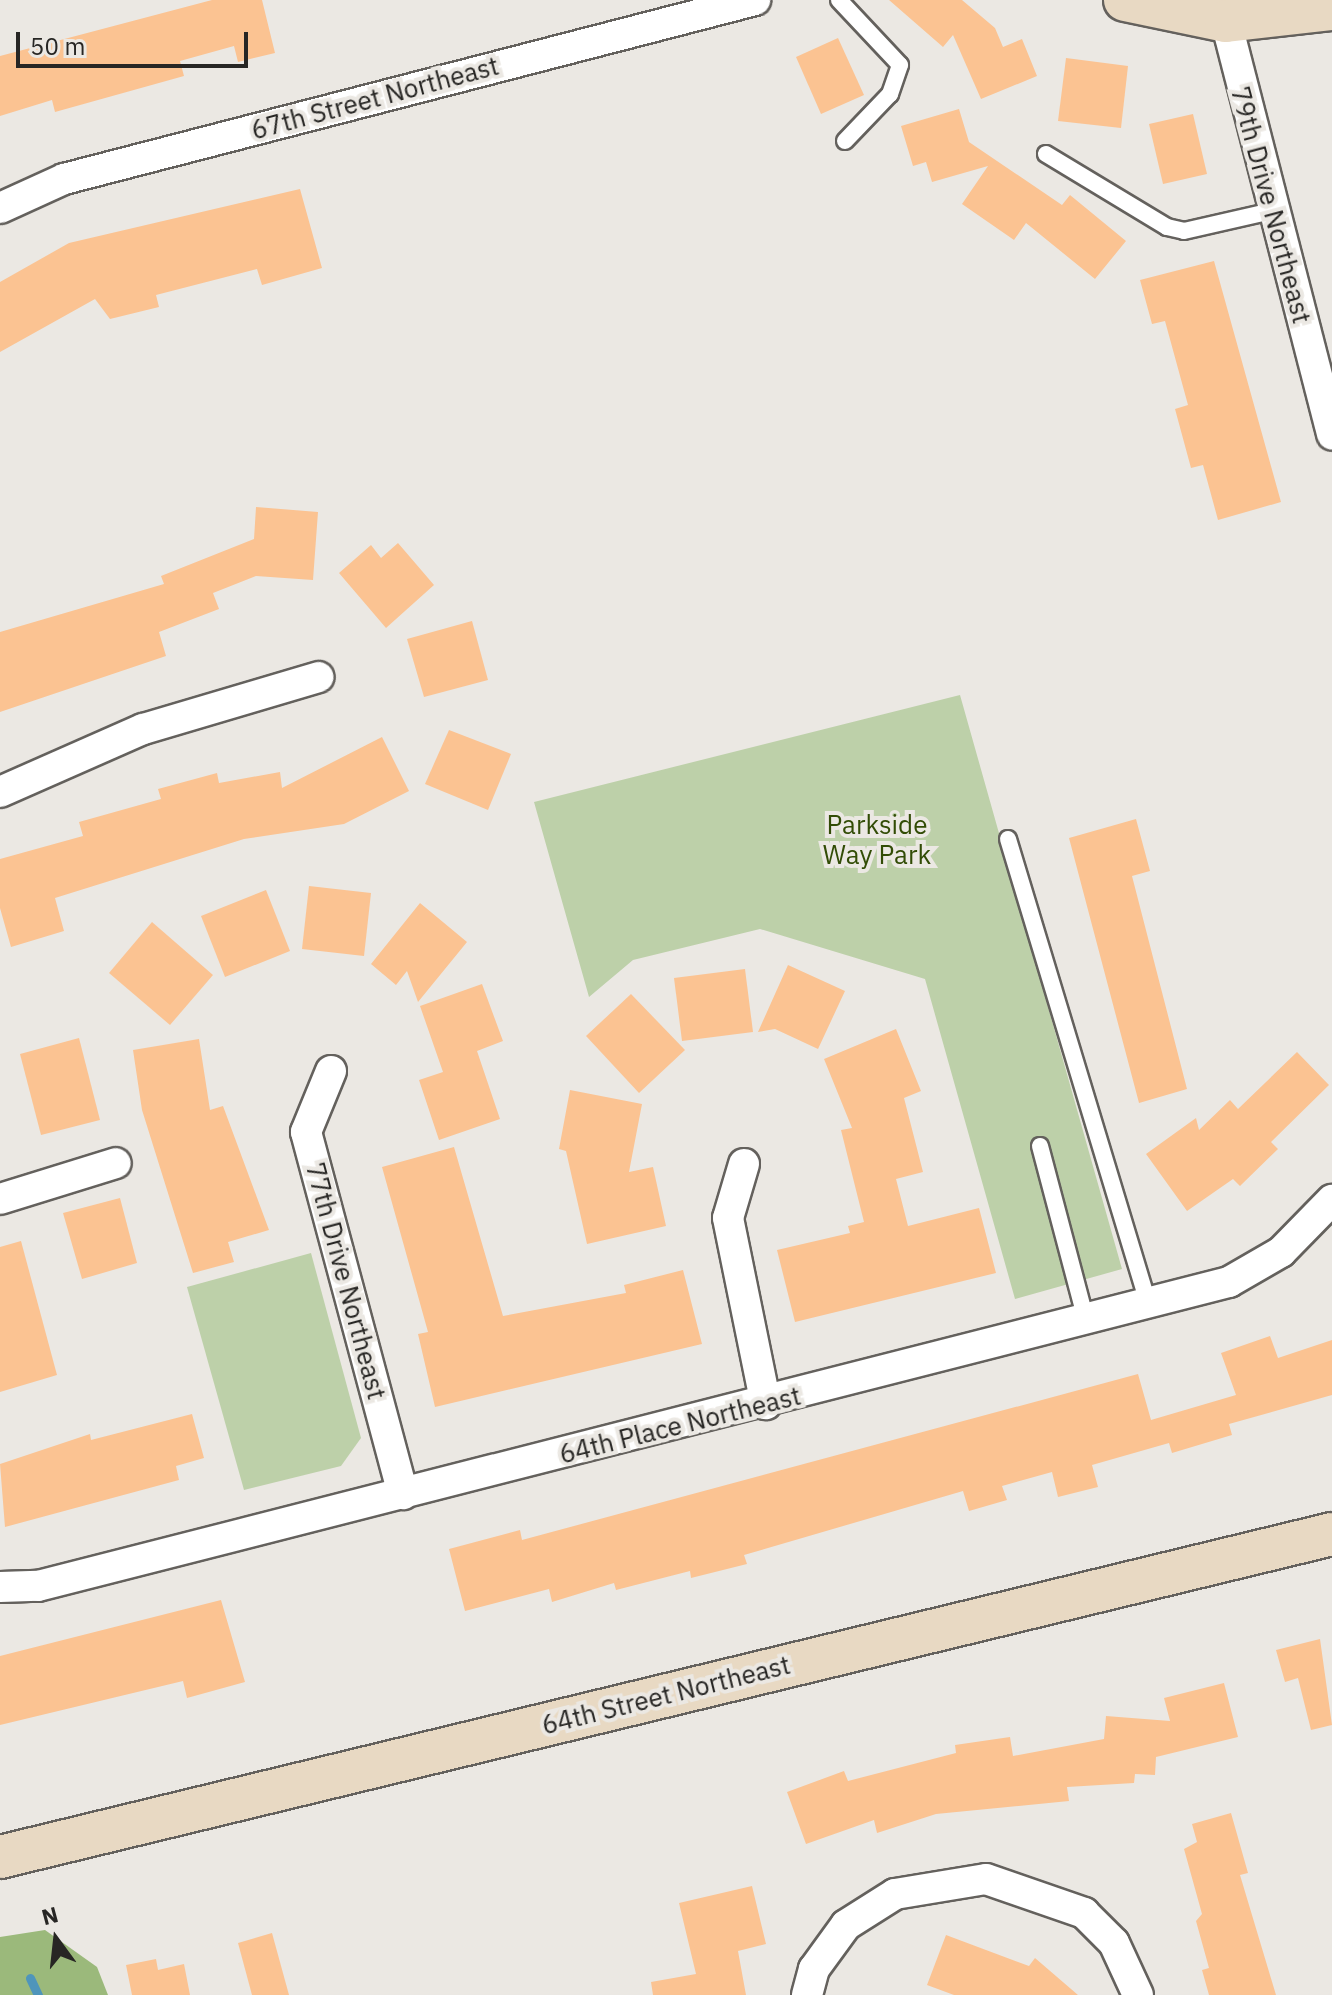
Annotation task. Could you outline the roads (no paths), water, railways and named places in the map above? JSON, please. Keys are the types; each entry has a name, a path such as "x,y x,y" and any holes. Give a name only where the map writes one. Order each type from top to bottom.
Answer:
{"main road":[{"path":"1125,0 1226,21 1332,9"},
{"name":"64th Street Northeast","path":"0,1857 1332,1534"}],"street":[{"name":"67th Street Northeast","path":"0,208 64,179 755,0"},
{"name":"79th Drive Northeast","path":"1226,21 1272,211 1332,435"},
{"path":"0,792 143,729 318,677"},
{"name":"77th Drive Northeast","path":"331,1071 306,1132 403,1494"},
{"path":"0,1199 116,1163"},
{"path":"744,1164 728,1218 766,1404"},
{"name":"64th Place Northeast","path":"0,1587 38,1586 766,1404 1229,1282 1281,1252 1332,1200"},
{"path":"807,1995 814,1969 846,1925 895,1894 986,1879 1084,1913 1114,1943 1138,1995"}],"lane":[{"path":"839,0 900,65 890,94 845,141"},
{"path":"1046,154 1167,227 1184,231 1272,211"},
{"path":"1008,839 1148,1304"},
{"path":"1040,1146 1086,1320"}],"waterway":[{"path":"30,1978 38,1995"}],"park label":[{"name":"Parkside Way Park","path":"877,840"}]}
